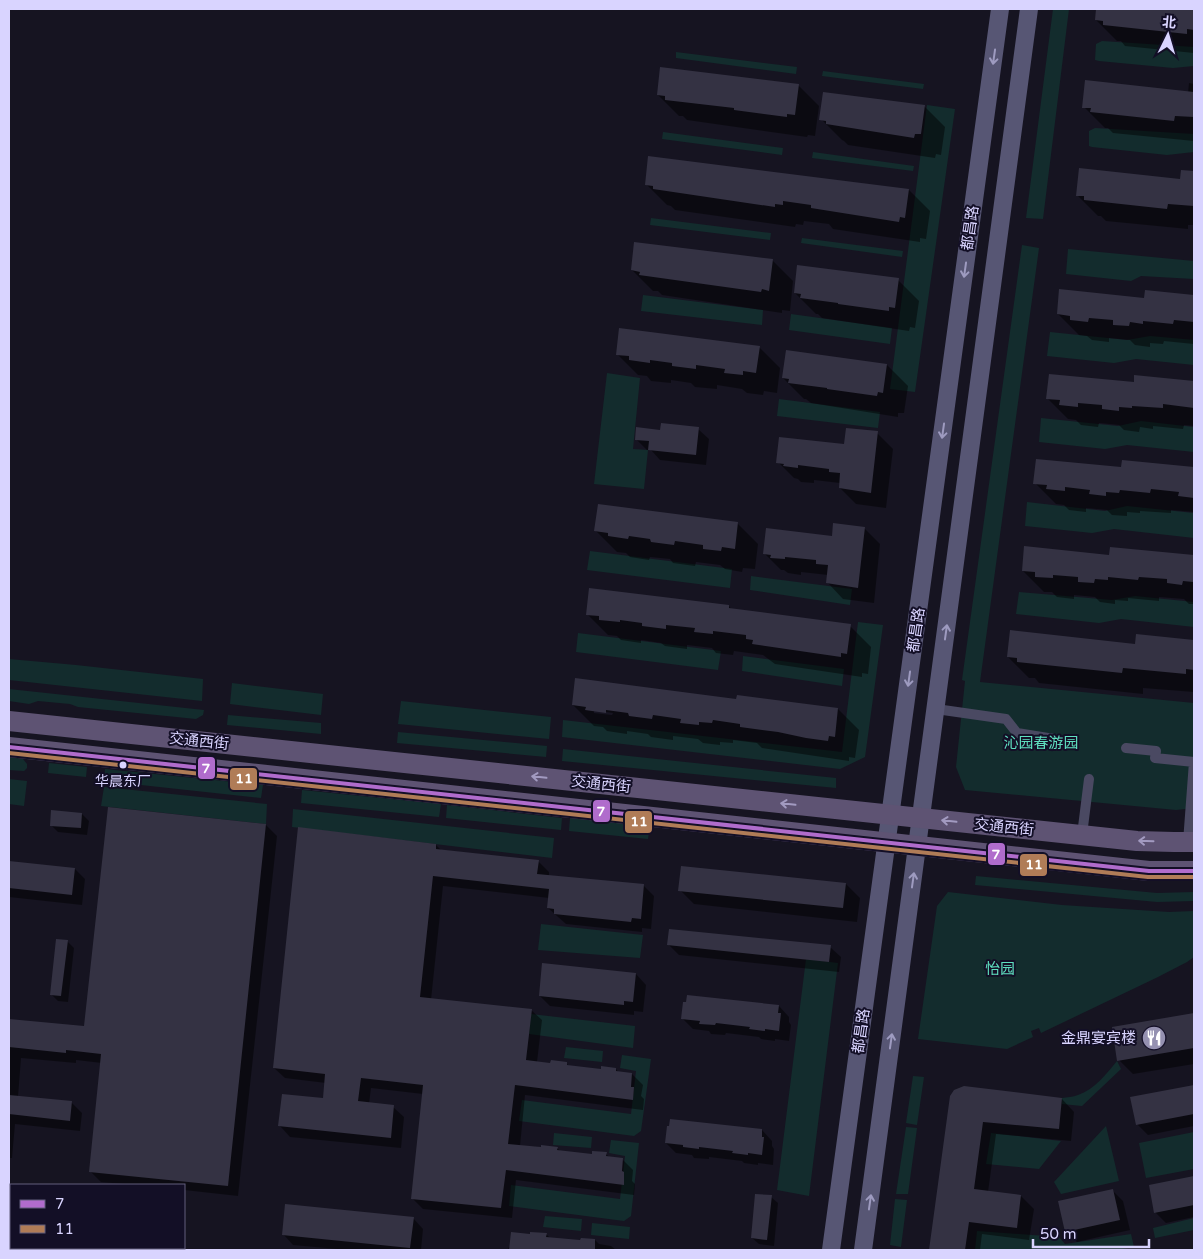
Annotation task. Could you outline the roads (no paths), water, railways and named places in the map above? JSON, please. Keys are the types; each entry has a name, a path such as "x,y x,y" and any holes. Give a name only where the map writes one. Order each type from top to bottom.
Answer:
{"main road":[{"name":"都昌路","path":"831,1250 1000,9"},
{"name":"都昌路","path":"864,1250 1029,9"},
{"name":"交通西街","path":"9,721 1137,841 1191,842"},
{"name":"交通西街","path":"9,747 1149,871 1194,871"}],"street":[{"path":"936,708 1006,718 1016,733 1054,739"},
{"path":"1126,748 1156,751 1155,758 1194,762 1191,842"},
{"path":"1082,835 1089,779"}],"place":[{"name":"华晨东厂","path":"123,765"},
{"name":"金鼎宴宾楼","path":"1154,1038"}],"park label":[{"name":"沁园春游园","path":"1041,743"},
{"name":"怡园","path":"1000,969"}]}
